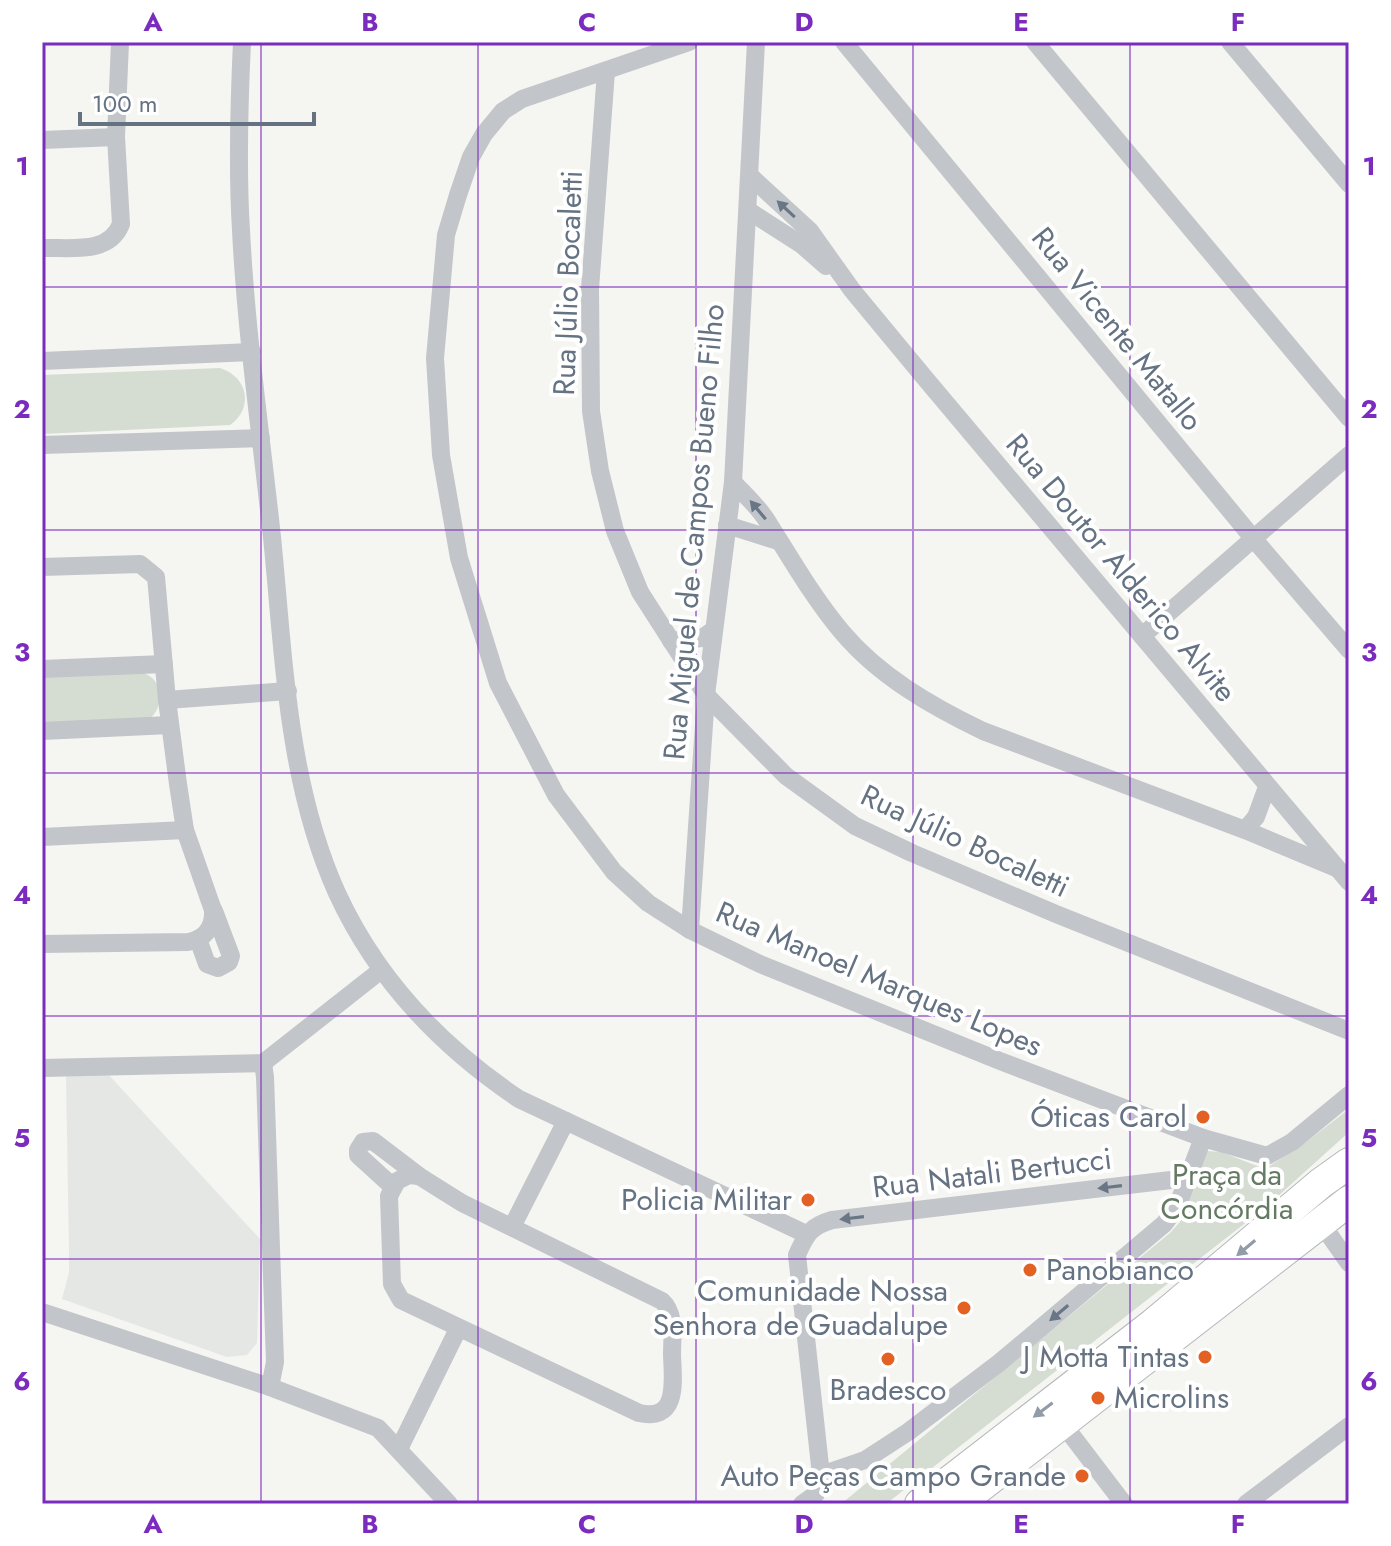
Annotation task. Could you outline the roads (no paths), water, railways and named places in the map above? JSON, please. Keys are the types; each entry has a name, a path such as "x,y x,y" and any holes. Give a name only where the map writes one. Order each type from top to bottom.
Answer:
{"main road":[{"path":"920,1504 1153,1324 1349,1163"},
{"path":"1321,1183 1315,1200 1321,1223"},
{"path":"958,1504 1349,1201"}],"street":[{"path":"42,248 101,246 115,236 121,224 116,137 120,42"},
{"path":"242,42 239,125 241,230 288,691 296,758 313,829 336,892 380,971 415,1013 475,1068 519,1099 806,1234 797,1255 821,1475 816,1494 802,1504"},
{"path":"606,71 689,42"},
{"name":"Rua Miguel de Campos Bueno Filho","path":"690,930 712,631 733,482 756,42"},
{"name":"Rua Vicente Matallo","path":"844,42 1252,537 1349,650"},
{"path":"1035,42 1349,418"},
{"path":"1230,42 1349,184"},
{"name":"Rua Manoel Marques Lopes","path":"606,71 522,99 503,111 484,134 471,157 446,235 435,358 441,455 459,558 498,683 556,795 614,872 648,903 690,930 760,964 1000,1061 1203,1138 1267,1156 1292,1142 1349,1095"},
{"name":"Rua Júlio Bocaletti","path":"606,71 590,289 591,411 600,471 615,531 640,592 706,695 786,776 855,826 1056,914 1349,1031"},
{"path":"42,140 116,137"},
{"name":"Rua Doutor Alderico Alvite","path":"750,176 810,231 852,290 1344,876"},
{"name":"Rua Doutor Alderico Alvite","path":"749,211 802,245 852,290"},
{"path":"42,361 252,352"},
{"path":"42,445 261,438"},
{"path":"1142,636 1349,455"},
{"path":"733,482 769,523 839,630 907,688 943,711 997,736 1245,830 1344,876"},
{"path":"727,525 778,541"},
{"path":"42,567 140,564 147,567 159,582 167,700 185,830 231,956 229,962 218,968 207,964 198,939"},
{"path":"671,641 702,638 712,631"},
{"path":"42,669 164,664"},
{"path":"167,700 288,691"},
{"path":"42,731 170,725"},
{"path":"1245,830 1256,817 1267,787"},
{"path":"42,837 185,830"},
{"path":"42,944 188,942 198,939 212,925 213,910"},
{"path":"42,1068 263,1063 380,971"},
{"path":"263,1063 275,1362 270,1387"},
{"path":"512,1227 566,1121"},
{"path":"821,1475 865,1460 908,1432 999,1363 1164,1224 1177,1207 1203,1138"},
{"path":"392,1186 358,1155 363,1142 373,1141 419,1176 462,1203 666,1305 671,1316 672,1398 663,1409 639,1413 405,1304 394,1291 389,1196 392,1186 402,1177 419,1176"},
{"name":"Rua Natali Bertucci","path":"806,1234 816,1224 832,1220 1188,1178"},
{"path":"1321,1223 1349,1263"},
{"path":"42,1312 270,1387 378,1428 449,1504"},
{"path":"399,1449 458,1329"},
{"path":"1063,1424 1124,1504"},
{"path":"1246,1504 1349,1426"}],"place":[{"name":"Óticas Carol","path":"1203,1117"},
{"name":"Policia Militar","path":"808,1200"},
{"name":"Panobianco","path":"1030,1270"},
{"name":"Comunidade Nossa Senhora de Guadalupe","path":"964,1308"},
{"name":"J Motta Tintas","path":"1205,1357"},
{"name":"Bradesco","path":"888,1359"},
{"name":"Microlins","path":"1098,1398"},
{"name":"Auto Peças Campo Grande","path":"1082,1476"}],"park label":[{"name":"Praça da Concórdia","path":"1227,1192"}]}
